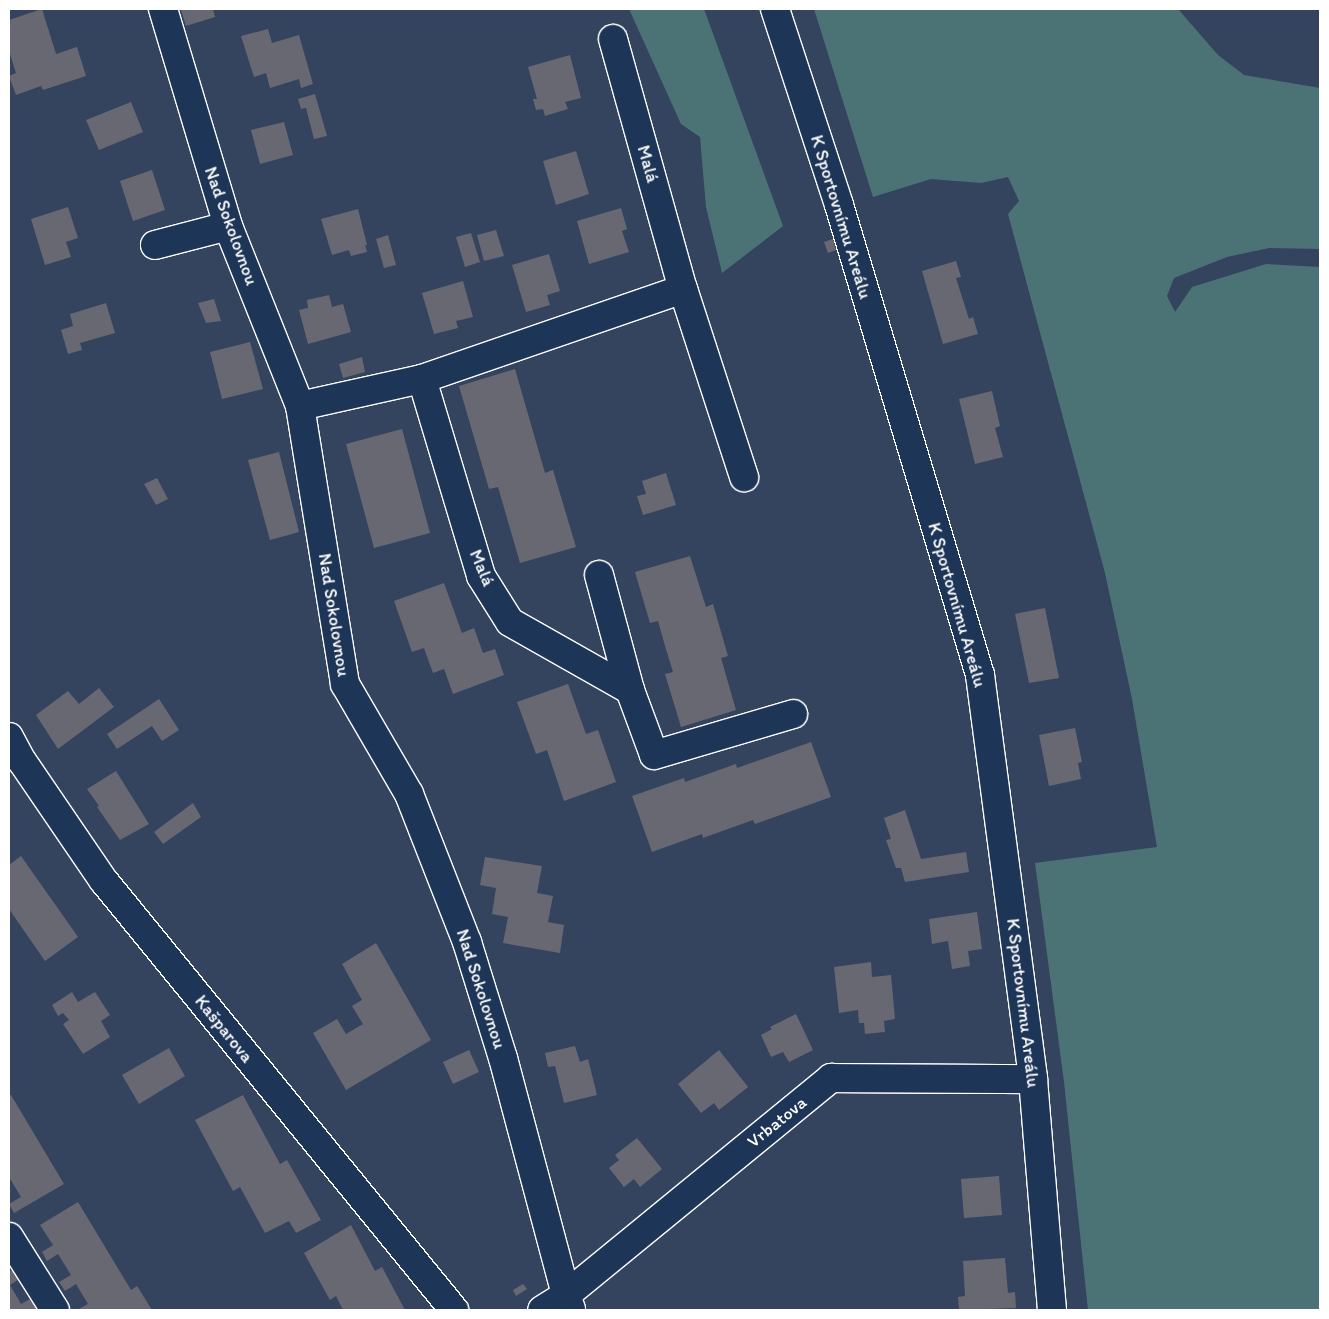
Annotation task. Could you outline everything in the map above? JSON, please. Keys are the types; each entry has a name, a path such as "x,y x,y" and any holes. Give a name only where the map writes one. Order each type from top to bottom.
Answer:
{"street":[{"name":"Nad Sokolovnou","path":"163,9 228,226 300,406 345,684 408,794 467,942 504,1058 569,1303"},
{"name":"K Sportovnímu Areálu","path":"775,9 839,205 980,675 1033,1079 1052,1310"},
{"name":"Malá","path":"613,40 683,289 744,477"},
{"path":"155,245 228,226"},
{"path":"300,406 422,378 683,289"},
{"name":"Malá","path":"422,378 481,576 510,622 630,690"},
{"path":"600,575 630,690 654,755 793,714"},
{"name":"Kašparova","path":"9,737 16,768 104,881 454,1310"},
{"name":"Vrbatova","path":"569,1303 831,1078 1033,1079"},
{"path":"9,1237 55,1310"},
{"path":"542,1310 569,1303"}],"green space":[{"path":"629,9 704,9 783,226 722,273 706,207 700,137 681,124"},
{"path":"814,9 1178,9 1218,55 1244,75 1320,88 1320,249 1269,248 1227,257 1174,278 1167,296 1175,312 1192,287 1266,264 1320,267 1320,1310 1088,1310 1064,1082 1035,863 1157,847 1132,699 1105,573 1008,214 1019,201 1008,177 981,183 931,179 873,197"}],"building":[{"path":"42,9 56,54 77,47 86,76 43,90 41,86 16,95 9,76 16,73 9,51 9,20"},
{"path":"213,9 215,17 186,26 181,10"},
{"path":"268,29 272,43 299,35 313,84 301,88 299,79 270,88 266,73 254,77 241,36"},
{"path":"570,55 581,98 565,102 568,109 545,116 543,109 536,110 533,99 537,99 528,67"},
{"path":"315,94 327,136 314,139 306,108 301,109 298,99"},
{"path":"131,102 143,132 99,150 86,120"},
{"path":"284,122 293,155 260,164 251,130"},
{"path":"576,151 589,194 556,205 543,161"},
{"path":"152,170 165,210 133,221 120,181"},
{"path":"68,207 78,238 66,242 71,257 45,265 31,219"},
{"path":"621,208 627,229 622,231 629,252 589,264 577,221"},
{"path":"358,209 367,252 351,256 349,250 332,255 321,219"},
{"path":"496,230 504,256 484,261 477,235"},
{"path":"471,233 480,262 465,267 456,237"},
{"path":"388,235 396,265 384,268 376,239"},
{"path":"833,239 836,250 828,253 824,242"},
{"path":"549,254 560,291 547,295 550,305 526,312 512,265"},
{"path":"956,261 961,277 956,278 969,319 973,317 978,334 943,344 922,271"},
{"path":"463,281 473,317 456,321 458,328 434,334 422,293"},
{"path":"329,295 332,307 343,304 351,332 308,344 299,310 308,308 307,300"},
{"path":"214,299 221,321 206,323 198,303"},
{"path":"106,303 115,333 80,343 82,350 68,354 61,330 73,326 70,314"},
{"path":"250,342 263,389 222,399 210,352"},
{"path":"362,357 365,372 343,378 339,364"},
{"path":"515,369 545,473 553,470 576,547 520,563 498,487 489,489 459,386"},
{"path":"992,391 1000,426 995,428 1003,457 975,464 959,399"},
{"path":"402,429 430,533 374,548 346,444"},
{"path":"279,452 299,532 270,540 248,460"},
{"path":"666,473 676,505 643,515 637,496 646,494 642,481"},
{"path":"157,478 168,499 156,505 144,484"},
{"path":"690,556 706,607 713,604 728,656 721,658 736,710 681,727 665,674 673,672 658,621 650,623 635,572"},
{"path":"444,583 462,633 474,628 483,653 495,649 504,675 453,694 444,669 433,673 424,648 412,652 394,601"},
{"path":"1045,608 1059,678 1029,683 1015,614"},
{"path":"568,684 586,734 598,730 616,782 564,801 547,750 536,754 517,702"},
{"path":"99,688 114,707 58,749 36,715 68,691 79,704"},
{"path":"159,699 179,730 162,741 152,726 117,749 107,734"},
{"path":"1075,728 1082,762 1078,763 1081,779 1049,786 1039,735"},
{"path":"811,742 831,797 755,824 753,820 703,838 702,834 652,852 632,796 684,778 685,782 736,764 737,768"},
{"path":"116,771 149,824 120,840 87,789"},
{"path":"193,803 201,817 163,844 154,832"},
{"path":"905,810 921,859 966,852 969,872 905,882 901,868 896,868 886,840 891,839 884,818"},
{"path":"21,856 78,937 45,961 9,909 9,865"},
{"path":"485,857 542,866 537,893 553,896 548,922 564,925 560,953 503,943 508,917 492,914 496,888 480,885"},
{"path":"977,912 982,949 968,951 970,966 952,969 948,941 932,944 929,919"},
{"path":"376,943 431,1040 346,1090 313,1033 337,1019 346,1034 363,1024 352,1006 362,1000 342,964"},
{"path":"871,962 872,977 891,975 895,1019 884,1021 885,1032 865,1034 864,1023 859,1023 858,1010 839,1013 834,967"},
{"path":"72,992 78,1002 95,992 110,1015 101,1021 110,1037 83,1054 63,1024 69,1020 63,1013 58,1016 52,1005"},
{"path":"796,1014 813,1050 789,1062 783,1052 771,1057 761,1035 772,1029 770,1027"},
{"path":"575,1046 580,1062 588,1059 597,1095 564,1103 555,1066 548,1067 545,1053"},
{"path":"169,1048 185,1076 139,1104 122,1075"},
{"path":"469,1050 479,1072 453,1084 443,1062"},
{"path":"719,1050 748,1087 719,1110 714,1103 701,1113 678,1084"},
{"path":"11,1095 64,1184 14,1213 9,1204 21,1197 9,1177 9,1096"},
{"path":"243,1095 280,1164 287,1160 321,1220 296,1233 289,1221 265,1233 240,1187 233,1191 195,1120"},
{"path":"637,1138 662,1169 640,1187 634,1179 624,1187 609,1168 619,1160 615,1155"},
{"path":"999,1176 1002,1215 964,1218 961,1179"},
{"path":"78,1202 131,1290 137,1286 152,1310 77,1310 88,1304 76,1284 65,1291 59,1282 71,1275 58,1254 47,1261 42,1252 53,1245 40,1225"},
{"path":"351,1225 375,1271 382,1267 405,1310 343,1310 336,1296 330,1300 304,1253"},
{"path":"1005,1258 1008,1293 1015,1292 1016,1308 959,1310 958,1297 965,1296 963,1261"},
{"path":"15,1268 21,1278 10,1285 21,1304 32,1298 38,1308 34,1310 9,1310 9,1272"},
{"path":"523,1284 527,1289 516,1296 513,1290"}]}
